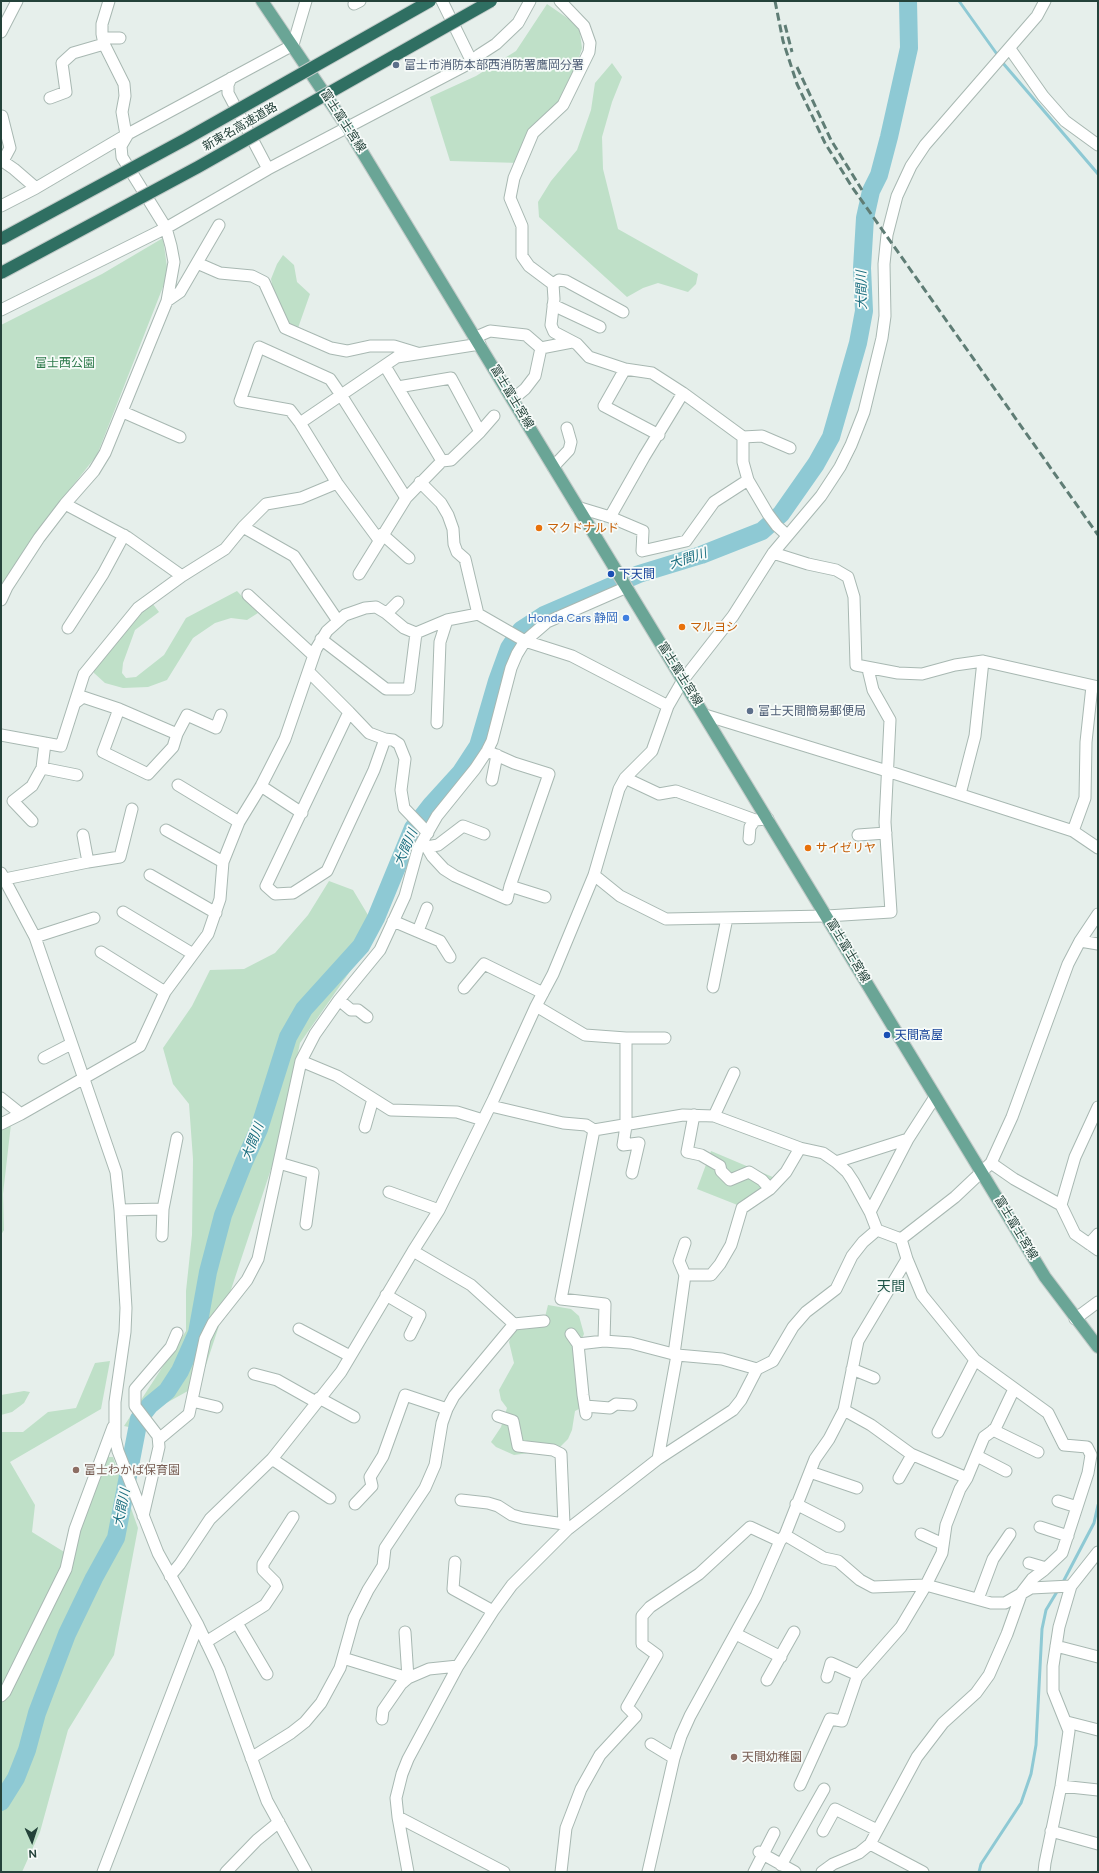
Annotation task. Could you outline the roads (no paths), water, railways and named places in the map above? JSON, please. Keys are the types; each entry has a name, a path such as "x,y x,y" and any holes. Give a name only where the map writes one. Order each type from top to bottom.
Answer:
{"highway":[{"name":"新東名高速道路","path":"1,239 186,139 430,1"},
{"name":"新東名高速道路","path":"1,273 198,167 491,1"}],"main road":[{"name":"富士富士宮線","path":"262,1 347,127 478,340 577,507 618,572 682,680 705,715 1045,1277 1075,1319 1098,1347"}],"street":[{"path":"1,32 17,1"},
{"path":"1,600 7,587 39,538 65,504 94,471 105,453 167,301 174,262 166,228 122,157 122,146 127,135 122,112 125,96 124,84 104,41 102,24 109,1"},
{"path":"1,206 36,188 127,135 293,45 306,1"},
{"path":"442,1 472,62"},
{"path":"1,310 166,228 268,169 472,62 479,55 496,44 518,23 530,1"},
{"path":"553,284 529,266 522,256 522,226 510,198 514,178 533,134 563,105 589,52 590,42 584,26 560,1"},
{"path":"170,1576 180,1564 210,1519 272,1459 341,1372 386,1295 439,1210 491,1106 536,1006 553,974 594,875 619,789 625,778 652,751 668,706 682,680 733,616 773,553 811,509 840,467 851,445 864,412 882,338 886,296 884,264 885,245 897,196 911,166 926,145 1037,16 1046,1"},
{"path":"50,98 66,92 62,63 73,53 104,41 120,38"},
{"path":"1008,51 1043,96 1065,121 1098,144"},
{"path":"231,78 228,85 228,94 268,169"},
{"path":"2,116 10,148 2,160 36,188"},
{"path":"167,301 180,292 219,225"},
{"path":"197,263 220,273 252,276 264,282 285,328 330,348 347,351 370,346 394,346 417,353"},
{"path":"553,284 559,280 566,281 623,312"},
{"path":"553,284 551,325 554,332 577,344 588,357 626,369 652,373 683,393 743,438 762,436 790,448"},
{"path":"553,305 600,327"},
{"path":"300,423 397,357 478,340 490,331 526,335 541,348"},
{"path":"541,348 572,342"},
{"path":"406,498 330,379 259,347 240,402 290,410 300,423 337,483 381,537 409,558"},
{"path":"513,399 525,389 535,376 541,348"},
{"path":"384,366 442,461"},
{"path":"626,369 604,406 659,435"},
{"path":"398,387 451,378 480,432"},
{"path":"610,517 644,456 659,435 683,393"},
{"path":"123,412 180,437"},
{"path":"359,574 406,498 442,461 451,460 494,416"},
{"path":"553,467 570,450 567,428"},
{"path":"743,438 743,462 748,480 768,514 777,526 787,535"},
{"path":"577,507 610,517 643,531 642,551 686,541 714,502 748,480"},
{"path":"420,482 441,503 448,515 453,529 454,544 457,552 465,559 478,614"},
{"path":"1,735 61,746 75,703 77,691 84,674 138,608 182,576 225,548 266,504 301,498 337,483"},
{"path":"65,504 124,535 182,576"},
{"path":"243,527 294,556 338,621"},
{"path":"68,628 103,574 124,535"},
{"path":"773,553 808,564 836,570 848,577 854,597 856,665 868,669 922,674 955,665 983,661 1095,686 1086,742 1085,798 1073,831"},
{"path":"492,780 492,741 497,726 510,668 516,654 525,641 547,622 627,587"},
{"path":"248,595 313,655"},
{"path":"387,613 398,602"},
{"path":"1,1124 140,1046 165,992 208,934 220,899 223,862 239,822 261,786 285,739 309,672 313,655 321,639 326,630 345,615 365,608 376,607 387,613 404,628 416,633 447,620 478,614 525,641 572,656 668,706"},
{"path":"437,723 440,642 447,620"},
{"path":"321,639 386,689 409,688 416,633"},
{"path":"960,794 975,736 983,661"},
{"path":"594,875 620,896 666,919 827,916 891,912 886,833 890,720 873,690 868,669"},
{"path":"309,672 369,733 385,739 393,740 399,744 404,759 402,790 404,808 423,833 438,845 463,826 484,834"},
{"path":"75,703 83,697 119,709 177,734"},
{"path":"119,709 103,752 148,774 173,747 177,734 187,715 216,728 221,715"},
{"path":"349,712 266,886 275,894 293,893 327,871 374,770 385,739"},
{"path":"705,715 960,794 1073,831 1098,848"},
{"path":"32,821 13,800 32,786 42,768 45,743"},
{"path":"159,1439 189,1414 204,1339 213,1323 247,1280 258,1259 301,1061 315,1034 338,1000 380,950 405,896 423,833 475,769 492,753"},
{"path":"423,833 432,856 444,869 455,876 507,899 510,886 549,774 492,753"},
{"path":"42,768 77,775"},
{"path":"625,778 659,794 676,791 755,820 768,819"},
{"path":"178,785 239,822"},
{"path":"261,786 302,813"},
{"path":"132,809 120,857 3,876 35,937 113,1161 120,1210 126,1308 125,1332 115,1402 114,1422 118,1452 137,1502 170,1576 198,1624 219,1669 267,1801 306,1872"},
{"path":"749,840 750,828 755,820"},
{"path":"166,830 223,862"},
{"path":"858,835 886,833"},
{"path":"83,835 88,862"},
{"path":"150,875 216,913"},
{"path":"510,886 544,897"},
{"path":"418,931 427,908"},
{"path":"123,912 193,954"},
{"path":"901,1239 955,1197 981,1171 991,1164 1012,1117 1058,986 1080,941 1098,914"},
{"path":"35,937 94,918"},
{"path":"713,987 727,918"},
{"path":"393,921 440,941 450,957"},
{"path":"1080,941 1098,944"},
{"path":"101,952 165,992"},
{"path":"464,988 484,964 543,993"},
{"path":"338,1000 351,1010 358,1010 367,1016"},
{"path":"536,1006 585,1036 665,1038"},
{"path":"626,1038 626,1126 623,1145 639,1143 632,1173"},
{"path":"44,1058 71,1044"},
{"path":"301,1061 337,1076 391,1110 457,1112 483,1120"},
{"path":"714,1116 734,1073"},
{"path":"870,1212 908,1139 936,1097"},
{"path":"1,1098 21,1114"},
{"path":"365,1127 374,1099"},
{"path":"491,1106 563,1123 586,1125 594,1130 626,1126 684,1115 714,1116 800,1148 823,1153 847,1172 870,1212 877,1230 901,1239"},
{"path":"1061,1204 1075,1157 1098,1107"},
{"path":"694,1115 687,1152 701,1155 720,1166 721,1171 730,1180 748,1172 762,1180 770,1189"},
{"path":"594,1130 562,1300 605,1304 604,1340"},
{"path":"162,1236 163,1209 177,1138"},
{"path":"836,1162 908,1139"},
{"path":"685,1275 711,1275 720,1264 731,1245 742,1208 770,1189 786,1172 800,1148"},
{"path":"279,1163 313,1173 306,1224"},
{"path":"991,1164 1014,1179 1061,1204 1075,1234 1094,1247 1098,1234"},
{"path":"388,1192 439,1210"},
{"path":"120,1210 163,1209"},
{"path":"408,1872 396,1798 408,1759 458,1666 493,1611 512,1585 566,1527 658,1459 733,1410 758,1369 773,1361 793,1327 806,1312 836,1290 852,1256 863,1242 877,1230"},
{"path":"822,1872 833,1864 859,1853 870,1844 917,1757 943,1723 976,1693 988,1675 1007,1634 1022,1592 1032,1579 1062,1553 1094,1456 1087,1447 1064,1445 1048,1413 975,1360 922,1295 907,1259 901,1239"},
{"path":"658,1459 676,1354 685,1275 679,1261 685,1243"},
{"path":"413,1251 471,1285 514,1324"},
{"path":"648,1872 674,1758 681,1736 690,1716 756,1596 783,1538 815,1459 829,1439 844,1410 858,1341 907,1259"},
{"path":"386,1295 420,1315 410,1336"},
{"path":"1075,1319 1098,1302"},
{"path":"251,1758 291,1733 305,1722 321,1703 340,1668 354,1618 382,1566 385,1548 425,1488 436,1465 442,1423 454,1396 514,1324 544,1321"},
{"path":"299,1328 350,1356"},
{"path":"143,1516 159,1447 159,1439 135,1406 135,1389 171,1347 177,1332"},
{"path":"571,1334 578,1344 586,1410 610,1408 616,1404 631,1405"},
{"path":"578,1344 604,1340 631,1344 676,1354 722,1359 758,1369"},
{"path":"938,1432 975,1360"},
{"path":"852,1369 874,1378"},
{"path":"254,1374 277,1380 354,1417"},
{"path":"800,1785 830,1719 842,1721 858,1676 901,1627 926,1585 942,1553 948,1518 960,1489 967,1478 984,1437 993,1430 1014,1389"},
{"path":"355,1504 372,1486 370,1477 383,1456 405,1395 447,1409"},
{"path":"192,1401 217,1407"},
{"path":"844,1410 871,1425 912,1455 967,1478"},
{"path":"498,1416 512,1421 518,1446 553,1450 561,1454 566,1527"},
{"path":"1,1696 66,1569 75,1529 114,1422"},
{"path":"993,1430 1038,1452"},
{"path":"899,1478 912,1455"},
{"path":"977,1456 1006,1471"},
{"path":"272,1459 330,1498"},
{"path":"810,1472 857,1488"},
{"path":"461,1500 488,1503 518,1517 566,1527"},
{"path":"1058,1502 1077,1507"},
{"path":"796,1504 839,1526"},
{"path":"206,1642 265,1605 277,1587 275,1582 263,1570 263,1564 293,1517"},
{"path":"561,1872 566,1828 581,1789 600,1755 636,1716 627,1707 657,1655 642,1644 642,1616 650,1607 699,1574 750,1527 783,1538 824,1558 838,1562 860,1580 873,1587 926,1585 991,1603 1005,1603 1031,1588 1067,1586 1098,1552"},
{"path":"1040,1527 1068,1536"},
{"path":"921,1534 943,1544"},
{"path":"978,1599 993,1559 1010,1534"},
{"path":"455,1562 453,1589 493,1611"},
{"path":"1029,1563 1046,1568"},
{"path":"1045,1872 1062,1786 1069,1731 1067,1722 1053,1691 1053,1666 1067,1586"},
{"path":"237,1623 267,1674"},
{"path":"103,1872 198,1624"},
{"path":"405,1632 408,1678"},
{"path":"767,1680 794,1632"},
{"path":"736,1634 781,1657"},
{"path":"1056,1646 1098,1657"},
{"path":"343,1658 408,1678"},
{"path":"826,1677 831,1664 858,1676"},
{"path":"382,1719 383,1710 408,1678 429,1669 458,1666"},
{"path":"1067,1722 1098,1730"},
{"path":"651,1744 674,1758"},
{"path":"1062,1786 1098,1790"},
{"path":"781,1865 824,1789"},
{"path":"823,1831 834,1809 877,1830"},
{"path":"398,1817 504,1872"},
{"path":"226,1872 257,1840 279,1822"},
{"path":"1052,1831 1098,1844"},
{"path":"754,1872 761,1853 774,1833"},
{"path":"870,1844 923,1872"},
{"path":"761,1853 795,1872"}],"waterway":[{"name":"大間川","path":"1,1802 16,1778 27,1750 37,1713 67,1634 94,1578 116,1538 139,1419 150,1405 167,1391 180,1371 197,1333 208,1272 223,1215 259,1129 288,1037 304,1009 361,946 376,918 413,828 431,805 461,772 478,746 497,681 509,648 521,630 544,615 639,574 701,555 762,531 781,514 816,464 831,437 858,343 864,311 862,268 865,218 871,191 879,175 889,137 909,48 908,1"},
{"path":"959,1 999,57"},
{"path":"1002,62 1098,174"},
{"path":"1062,1584 1094,1523 1098,1505"},
{"path":"979,1872 981,1864 1021,1803 1031,1774 1036,1745 1042,1629 1046,1610 1058,1590"}],"railway":[{"path":"775,1 783,41 797,84 825,143 852,187 1098,535"},
{"path":"785,25 792,52"},
{"path":"797,67 831,140 862,190"}],"place":[{"name":"富士市消防本部西消防署鷹岡分署","path":"396,65"},
{"name":"マクドナルド","path":"539,528"},
{"name":"下天間","path":"611,574"},
{"name":"Honda Cars 静岡","path":"626,618"},
{"name":"マルヨシ","path":"682,627"},
{"name":"富士天間簡易郵便局","path":"750,711"},
{"name":"サイゼリヤ","path":"808,848"},
{"name":"天間高屋","path":"887,1035"},
{"name":"富士わかば保育園","path":"76,1470"},
{"name":"天間幼稚園","path":"734,1757"}],"district":[{"name":"天間","path":"891,1287"}],"park label":[{"name":"富士西公園","path":"65,363"}]}
